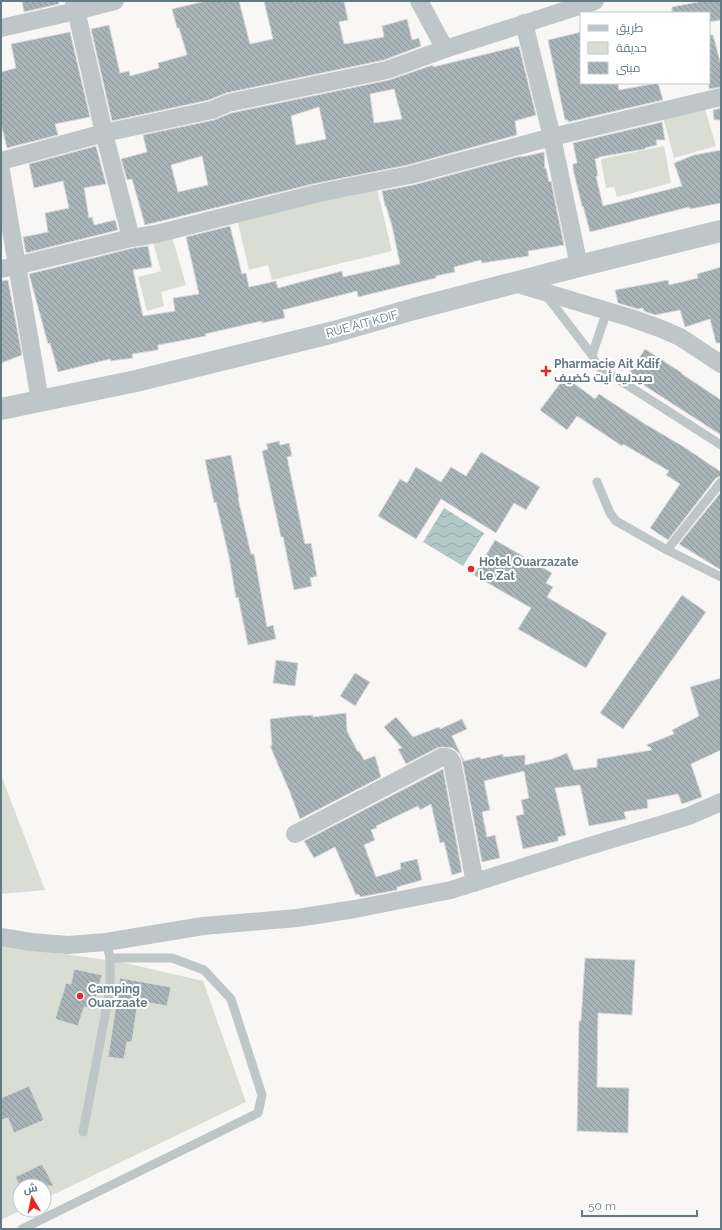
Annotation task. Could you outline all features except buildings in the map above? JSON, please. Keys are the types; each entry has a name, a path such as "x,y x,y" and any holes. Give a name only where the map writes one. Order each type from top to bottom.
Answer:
{"street":[{"path":"1,28 75,6 115,1"},
{"path":"419,1 445,49"},
{"path":"1,161 104,133 212,110 228,103 387,70 445,49 595,1"},
{"path":"75,6 104,133 131,238"},
{"path":"524,23 552,136 579,266"},
{"path":"9,267 131,238 156,234 315,194 418,174 552,136 721,97"},
{"path":"1,171 9,267 40,401"},
{"name":"RUE AIT KDIF","path":"1,408 136,382 334,332 579,266 721,231"},
{"path":"514,283 659,328 680,337 721,364"},
{"path":"295,834 442,757 446,757 451,759 452,762 475,883"},
{"path":"1,937 31,942 108,950 202,926 297,918 355,909 451,890 475,883 689,816 721,802"}],"lane":[{"path":"544,292 592,355 595,362 605,372 721,445"},
{"path":"592,355 607,311"},
{"path":"597,482 613,518 616,521 667,550 721,577"},
{"path":"667,550 721,482"},
{"path":"22,1229 258,1113 262,1095 231,999 204,970 172,958 108,950 110,990 83,1132"}],"green space":[{"path":"704,106 716,146 674,158 663,117"},
{"path":"664,146 671,183 617,197 614,187 606,188 601,161 602,159"},
{"path":"376,185 392,251 272,280 268,265 249,270 237,219"},
{"path":"171,233 186,285 161,292 164,306 147,311 138,277 161,271 152,238"},
{"path":"1,775 45,890 1,894"},
{"path":"1,945 121,962 203,981 246,1102 52,1195 52,1178 12,1178 12,1215 1,1220"}],"water":[{"path":"444,508 484,533 463,566 423,542"}],"place":[{"name":"Pharmacie Ait Kdif صيدلية أيت كضيف","path":"546,371"},
{"name":"Hotel Ouarzazate Le Zat","path":"471,569"},
{"name":"Camping Ouarzaate","path":"80,996"}]}
